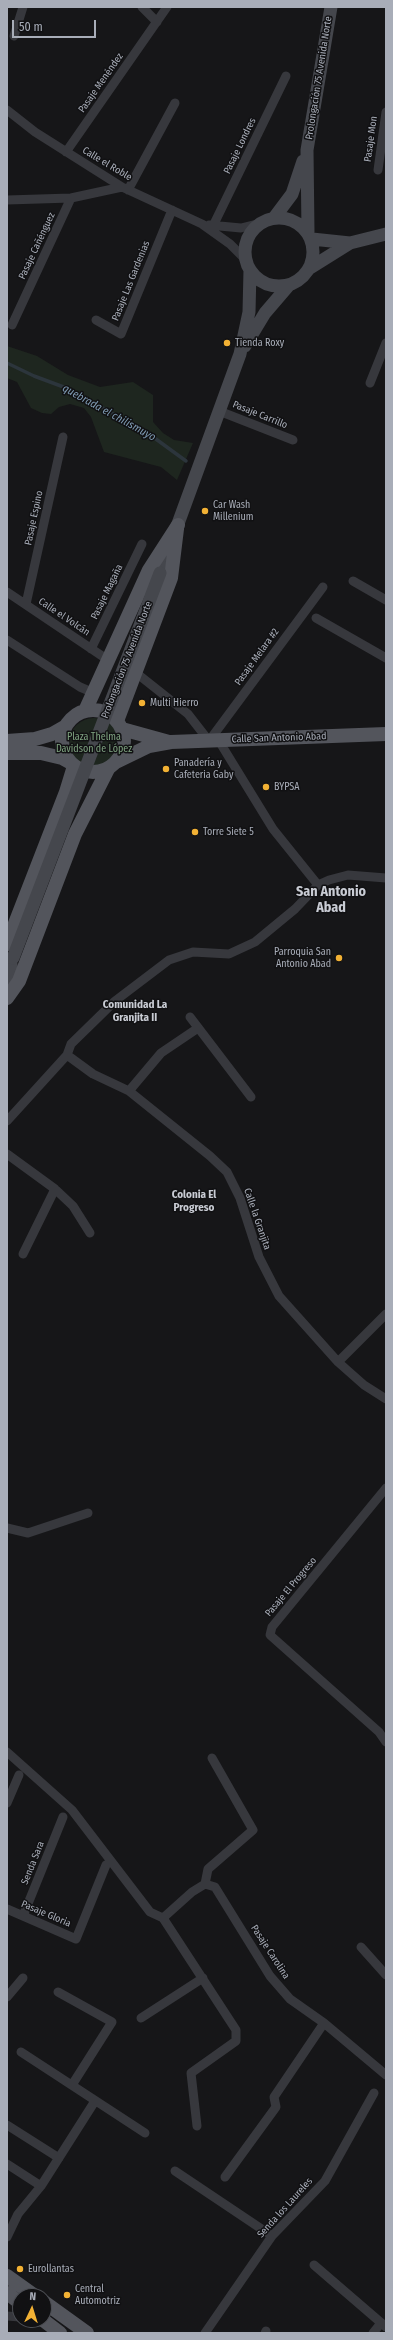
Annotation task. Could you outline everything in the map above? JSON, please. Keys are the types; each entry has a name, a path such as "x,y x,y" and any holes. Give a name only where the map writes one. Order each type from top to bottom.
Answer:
{"main road":[{"name":"Prolongación 75 Avenida Norte","path":"274,218 292,194 307,150 331,7"},
{"name":"Prolongación 75 Avenida Norte","path":"307,150 310,236"},
{"path":"310,268 314,251 310,236 293,220 274,218 261,223 253,230 247,239 245,249 248,265 257,279 267,284 278,286 298,282 310,268 350,243 386,234"},
{"path":"310,236 350,243"},
{"name":"Prolongación 75 Avenida Norte","path":"7,994 12,977 11,964 178,525 240,354 248,312 248,265"},
{"name":"Prolongación 75 Avenida Norte","path":"240,354 265,313 289,285"},
{"path":"7,944 66,792 72,764 63,749 62,737 66,726 71,719 85,711 149,570 178,525"},
{"path":"7,998 19,980 75,834 95,790 124,747 119,725 135,672 170,578 178,525"},
{"path":"85,711 102,712 119,725"},
{"name":"Calle San Antonio Abad","path":"119,725 171,742"},
{"path":"7,741 35,739 52,734 66,726"},
{"name":"Calle San Antonio Abad","path":"112,765 149,746 171,742 386,734"},
{"path":"7,753 41,753 62,758 88,772 112,765"},
{"path":"7,2276 24,2288"},
{"path":"52,2308 87,2333"}],"street":[{"path":"14,36 22,7"},
{"path":"142,7 157,22"},
{"name":"Pasaje Menéndez","path":"66,152 168,7"},
{"name":"Pasaje Londres","path":"213,226 286,76"},
{"path":"7,200 71,198 125,188 175,103"},
{"name":"Calle el Roble","path":"7,110 35,132 125,188 202,224 230,244 248,265"},
{"name":"Pasaje Mon","path":"378,170 386,112"},
{"name":"Pasaje Cañénguez","path":"12,325 71,198"},
{"name":"Pasaje Las Gardenias","path":"96,320 121,334 172,210"},
{"name":"Calle el Roble","path":"202,224 241,228 261,223"},
{"path":"370,383 386,343"},
{"name":"Pasaje Carrillo","path":"219,411 292,440"},
{"name":"Pasaje Espino","path":"26,604 63,436"},
{"name":"Pasaje Magaña","path":"91,649 142,544"},
{"path":"353,582 386,600"},
{"name":"Pasaje Melara #2","path":"214,741 323,586"},
{"name":"Calle el Volcán","path":"7,592 108,660"},
{"path":"316,618 386,658"},
{"path":"7,640 80,687 94,694"},
{"path":"135,672 188,714 214,741 273,829 318,885"},
{"path":"8,1119 67,1055 71,1044 115,1001 169,960 193,952 229,954 249,945 274,927 318,885 337,877 348,875 386,878"},
{"path":"190,1017 251,1098"},
{"path":"129,1091 161,1053 198,1028"},
{"name":"Calle la Granjita","path":"67,1055 93,1074 129,1091 210,1156 226,1172 240,1198 259,1258 279,1296 338,1362 364,1385 386,1399"},
{"path":"7,1154 55,1189 73,1206 90,1233"},
{"path":"23,1254 55,1189"},
{"path":"338,1362 386,1314"},
{"name":"Pasaje El Progreso","path":"386,1488 272,1627 270,1635 379,1732 386,1742"},
{"path":"7,1528 28,1533 88,1513"},
{"path":"7,1752 72,1810 150,1912 163,1918 236,2030 236,2041 191,2073 197,2126"},
{"path":"163,1918 192,1892 205,1884 208,1869 253,1830 212,1758"},
{"path":"7,1803 11,1784 19,1775"},
{"name":"Senda Sara","path":"23,1916 63,1817"},
{"name":"Pasaje Gloria","path":"7,1909 76,1939 106,1865"},
{"name":"Pasaje Carolina","path":"205,1884 215,1887 270,1976 290,1999 324,2023 386,2074"},
{"path":"361,1947 386,1975"},
{"path":"7,1997 23,1978"},
{"path":"141,2018 203,1978"},
{"path":"58,1992 112,2022 72,2085"},
{"path":"225,2177 276,2107 274,2097 324,2023"},
{"path":"21,2052 145,2133"},
{"name":"Senda los Laureles","path":"205,2333 272,2236 325,2181 374,2093"},
{"path":"7,2237 18,2214 41,2186 95,2101"},
{"path":"7,2124 59,2158"},
{"path":"7,2164 41,2186"},
{"path":"175,2171 272,2236"},
{"path":"314,2265 384,2325 373,2333"}],"green space":[{"path":"7,346 37,356 68,375 100,387 133,382 153,395 153,422 163,433 174,440 193,443 177,480 161,467 104,452 91,417 84,408 70,404 59,407 51,414 42,413 31,408 17,382 7,378"},
{"name":"Plaza Thelma Davidson de López","path":"89,718 99,718 112,725 119,738 119,748 112,761 99,768 89,768 80,764 73,757 69,748 69,738 73,729 80,722"}],"waterway":[{"name":"quebrada el chilismuyo","path":"7,363 34,376 69,389 149,434 186,461"}],"place":[{"name":"Tienda Roxy","path":"227,343"},
{"name":"Car Wash Millenium","path":"205,511"},
{"name":"Multi Hierro","path":"142,703"},
{"name":"Panadería y Cafeteria Gaby","path":"166,769"},
{"name":"BYPSA","path":"266,787"},
{"name":"Torre Siete 5","path":"195,832"},
{"name":"Parroquia San Antonio Abad","path":"339,958"},
{"name":"Eurollantas","path":"20,2269"},
{"name":"Central Automotriz","path":"67,2295"}],"district":[{"name":"San Antonio Abad","path":"331,900"},
{"name":"Comunidad La Granjita II","path":"135,1011"},
{"name":"Colonia El Progreso","path":"194,1201"}]}
